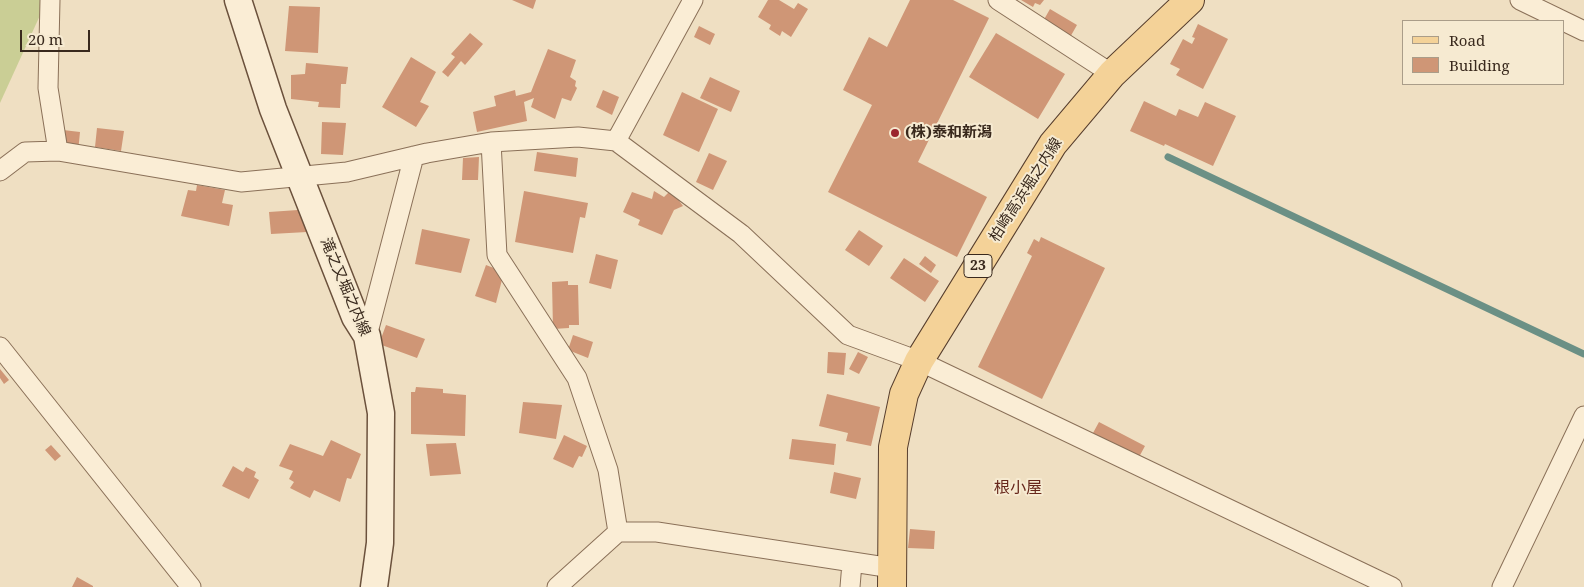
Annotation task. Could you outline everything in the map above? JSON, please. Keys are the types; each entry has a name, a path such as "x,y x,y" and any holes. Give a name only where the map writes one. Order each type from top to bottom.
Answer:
{"main road":[{"name":"滝之又堀之内線","path":"238,0 273,109 355,317 367,336 380,413 380,543 374,587"},
{"name":"柏崎高浜堀之内線","path":"892,578 893,447 904,394 918,362 1053,144 1112,74 1190,0"}],"street":[{"path":"50,0 48,88 58,151"},
{"path":"616,141 693,0"},
{"path":"998,0 1112,74"},
{"path":"1520,0 1561,20"},
{"path":"1564,21 1584,31"},
{"path":"0,171 25,152 58,151 241,182 299,175 347,172 414,156 490,142 578,137 616,141 741,234 848,335 918,362 1392,587"},
{"path":"490,142 497,255 577,378 608,470 618,532"},
{"path":"367,336 414,156"},
{"path":"0,347 191,587"},
{"path":"1502,587 1584,416"},
{"path":"557,587 618,532 656,532 852,563 892,578"},
{"path":"850,587 852,563"}],"green space":[{"path":"0,0 47,0 0,103"}],"building":[{"path":"512,0 536,0 533,9"},
{"path":"768,0 779,0 794,9 798,3 808,9 791,37 782,31 780,36 769,29 771,25 758,17"},
{"name":"(株)泰和新潟","path":"910,0 953,0 989,18 918,162 987,197 957,257 828,192 872,105 843,90 869,37 887,47"},
{"path":"1021,0 1044,0 1040,5 1035,3 1033,7"},
{"path":"289,6 320,7 318,53 285,51"},
{"path":"1050,9 1077,25 1069,39 1042,23"},
{"path":"1198,24 1228,39 1203,89 1176,75 1180,69 1170,64 1183,39 1192,44 1195,38 1192,37"},
{"path":"699,26 715,34 710,45 694,37"},
{"path":"470,33 483,44 465,65 461,61 448,77 442,72 455,57 451,54"},
{"path":"996,33 1065,74 1038,119 969,77"},
{"path":"548,49 576,60 570,77 576,81 575,86 577,88 571,101 562,98 555,119 531,107 534,98 524,102 527,121 477,132 473,112 496,106 494,96 515,90 516,96 531,92"},
{"path":"411,57 436,72 420,102 429,106 416,127 382,107"},
{"path":"306,63 348,67 346,84 341,84 340,108 318,107 319,102 291,99 291,75 305,74"},
{"path":"710,77 740,91 731,112 700,98"},
{"path":"603,90 619,97 612,115 596,107"},
{"path":"682,92 718,109 699,152 663,135"},
{"path":"1144,101 1176,116 1179,109 1198,117 1205,102 1236,116 1213,166 1165,144 1164,146 1130,131"},
{"path":"322,122 346,123 343,155 321,154"},
{"path":"97,128 124,131 121,151 95,147"},
{"path":"63,130 80,132 78,152 61,149"},
{"path":"537,152 578,158 576,177 534,171"},
{"path":"709,153 727,161 713,190 696,182"},
{"path":"479,157 478,180 462,180 463,158"},
{"path":"197,185 225,190 222,203 233,205 229,226 181,216 188,190 196,191"},
{"path":"671,190 683,206 674,210 662,235 638,225 640,220 623,212 632,192 652,199 654,191 664,197"},
{"path":"524,191 588,203 585,218 580,217 573,253 515,242"},
{"path":"298,210 307,232 271,234 269,212"},
{"path":"422,229 470,239 461,273 415,264"},
{"path":"859,230 883,246 869,266 845,250"},
{"path":"1041,237 1105,268 1042,399 978,367 1032,256 1027,253 1034,239 1039,242"},
{"path":"596,254 618,260 611,289 589,283"},
{"path":"925,256 936,265 931,273 919,264"},
{"path":"904,258 939,281 925,302 890,278"},
{"path":"486,265 504,272 496,303 475,296"},
{"path":"568,281 568,285 578,285 579,325 569,325 569,328 553,329 552,282"},
{"path":"386,325 425,339 417,358 379,344"},
{"path":"573,335 593,342 588,358 568,350"},
{"path":"828,352 846,353 844,375 827,373"},
{"path":"858,352 868,357 859,374 849,369"},
{"path":"0,369 9,380 4,384 0,378"},
{"path":"416,387 443,389 443,393 466,395 465,436 411,434 411,392 415,392"},
{"path":"827,394 880,407 871,446 846,441 848,433 819,426"},
{"path":"523,402 562,405 556,439 519,433"},
{"path":"1099,422 1145,446 1139,457 1093,433"},
{"path":"564,435 587,446 582,457 579,456 573,468 553,459"},
{"path":"792,439 836,444 834,465 789,459"},
{"path":"331,440 361,454 351,479 347,478 340,502 314,490 310,498 290,488 294,482 289,479 293,471 279,466 290,444 323,456"},
{"path":"456,443 461,474 430,476 426,444"},
{"path":"51,445 61,456 55,461 45,450"},
{"path":"233,466 243,472 246,467 256,472 254,477 259,480 249,499 222,486"},
{"path":"834,472 861,478 856,499 830,493"},
{"path":"910,529 935,531 934,549 908,548"},
{"path":"77,577 93,586 93,587 72,587"}],"waterway":[{"path":"1168,157 1584,354"}],"place":[{"name":"(株)泰和新潟","path":"895,133"}],"district":[{"name":"根小屋","path":"1018,488"}]}
